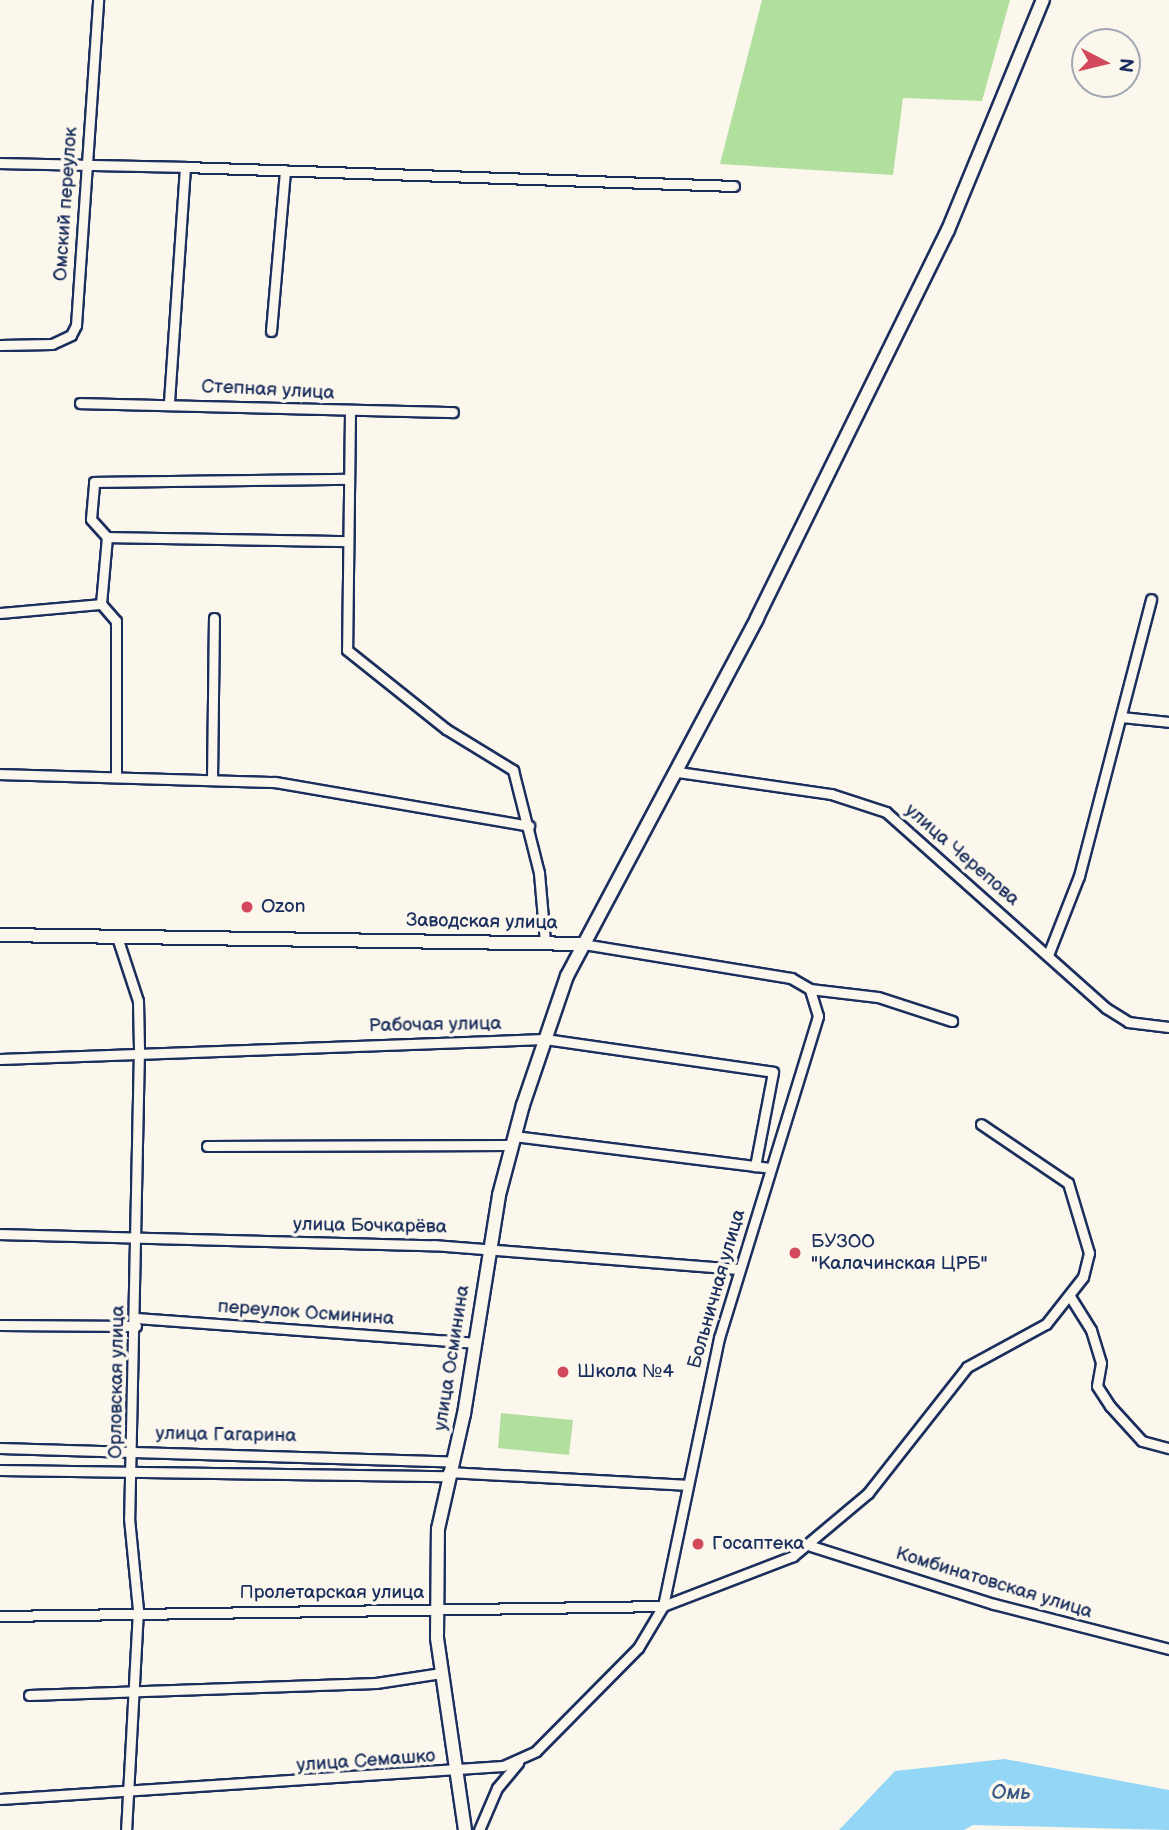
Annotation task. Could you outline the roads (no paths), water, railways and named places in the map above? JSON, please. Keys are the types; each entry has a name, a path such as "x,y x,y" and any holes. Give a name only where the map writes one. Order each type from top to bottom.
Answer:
{"street":[{"name":"Омский переулок","path":"0,345 52,344 71,335 98,0"},
{"name":"улица Осминина","path":"465,1830 441,1673 435,1611 449,1469 474,1343 488,1251 512,1140 545,1040 584,944 678,772 948,230 1043,0"},
{"path":"0,163 734,186"},
{"path":"169,402 185,167"},
{"path":"271,331 285,171"},
{"name":"Степная улица","path":"80,403 169,402 350,412 453,412"},
{"path":"350,412 347,650 446,729 513,770 528,825 545,942"},
{"path":"116,776 116,621 101,604 107,537 91,519 92,487 101,479 348,479"},
{"path":"107,537 347,541"},
{"path":"1048,955 1079,876 1151,599"},
{"path":"0,613 101,604"},
{"path":"212,780 214,618"},
{"path":"1121,717 1169,722"},
{"name":"улица Черепова","path":"678,772 831,794 886,812 1128,1023 1169,1027"},
{"path":"0,774 116,776 308,785 402,808 528,825"},
{"name":"Заводская улица","path":"0,936 584,944 774,973 810,989 878,997 952,1021"},
{"name":"Орловская улица","path":"117,937 138,1001 139,1049 136,1322 129,1518 138,1609 126,1830"},
{"name":"Больничная улица","path":"663,1606 685,1485 737,1269 814,1033 816,1002 810,989"},
{"name":"Рабочая улица","path":"0,1059 139,1049 545,1040 773,1072 755,1166"},
{"path":"479,1830 497,1788 519,1762 638,1648 663,1606 811,1546 907,1449 967,1367 1046,1324 1071,1298 1089,1253 1072,1187 981,1124"},
{"path":"207,1146 512,1140 770,1168"},
{"name":"улица Бочкарёва","path":"0,1234 488,1251 737,1269"},
{"path":"1071,1298 1091,1330 1101,1363 1097,1386 1110,1406 1142,1441 1169,1448"},
{"name":"переулок Осминина","path":"0,1325 136,1322 474,1343"},
{"name":"улица Гагарина","path":"0,1448 133,1450 685,1485"},
{"name":"улица Гагарина","path":"0,1470 449,1469"},
{"name":"Комбинатовская улица","path":"811,1546 1008,1608 1169,1649"},
{"name":"Пролетарская улица","path":"0,1616 138,1609 435,1611 663,1606"},
{"path":"29,1695 376,1683 441,1673"},
{"name":"улица Семашко","path":"0,1799 127,1794 458,1772 519,1762"}],"water":[{"name":"Омь","path":"1005,1759 1169,1790 1169,1830 973,1825 964,1830 839,1830 895,1771"}],"place":[{"name":"Ozon","path":"247,907"},
{"name":"БУЗОО \"Калачинская ЦРБ\"","path":"795,1253"},
{"name":"Школа №4","path":"563,1372"},
{"name":"Госаптека","path":"698,1544"}]}
